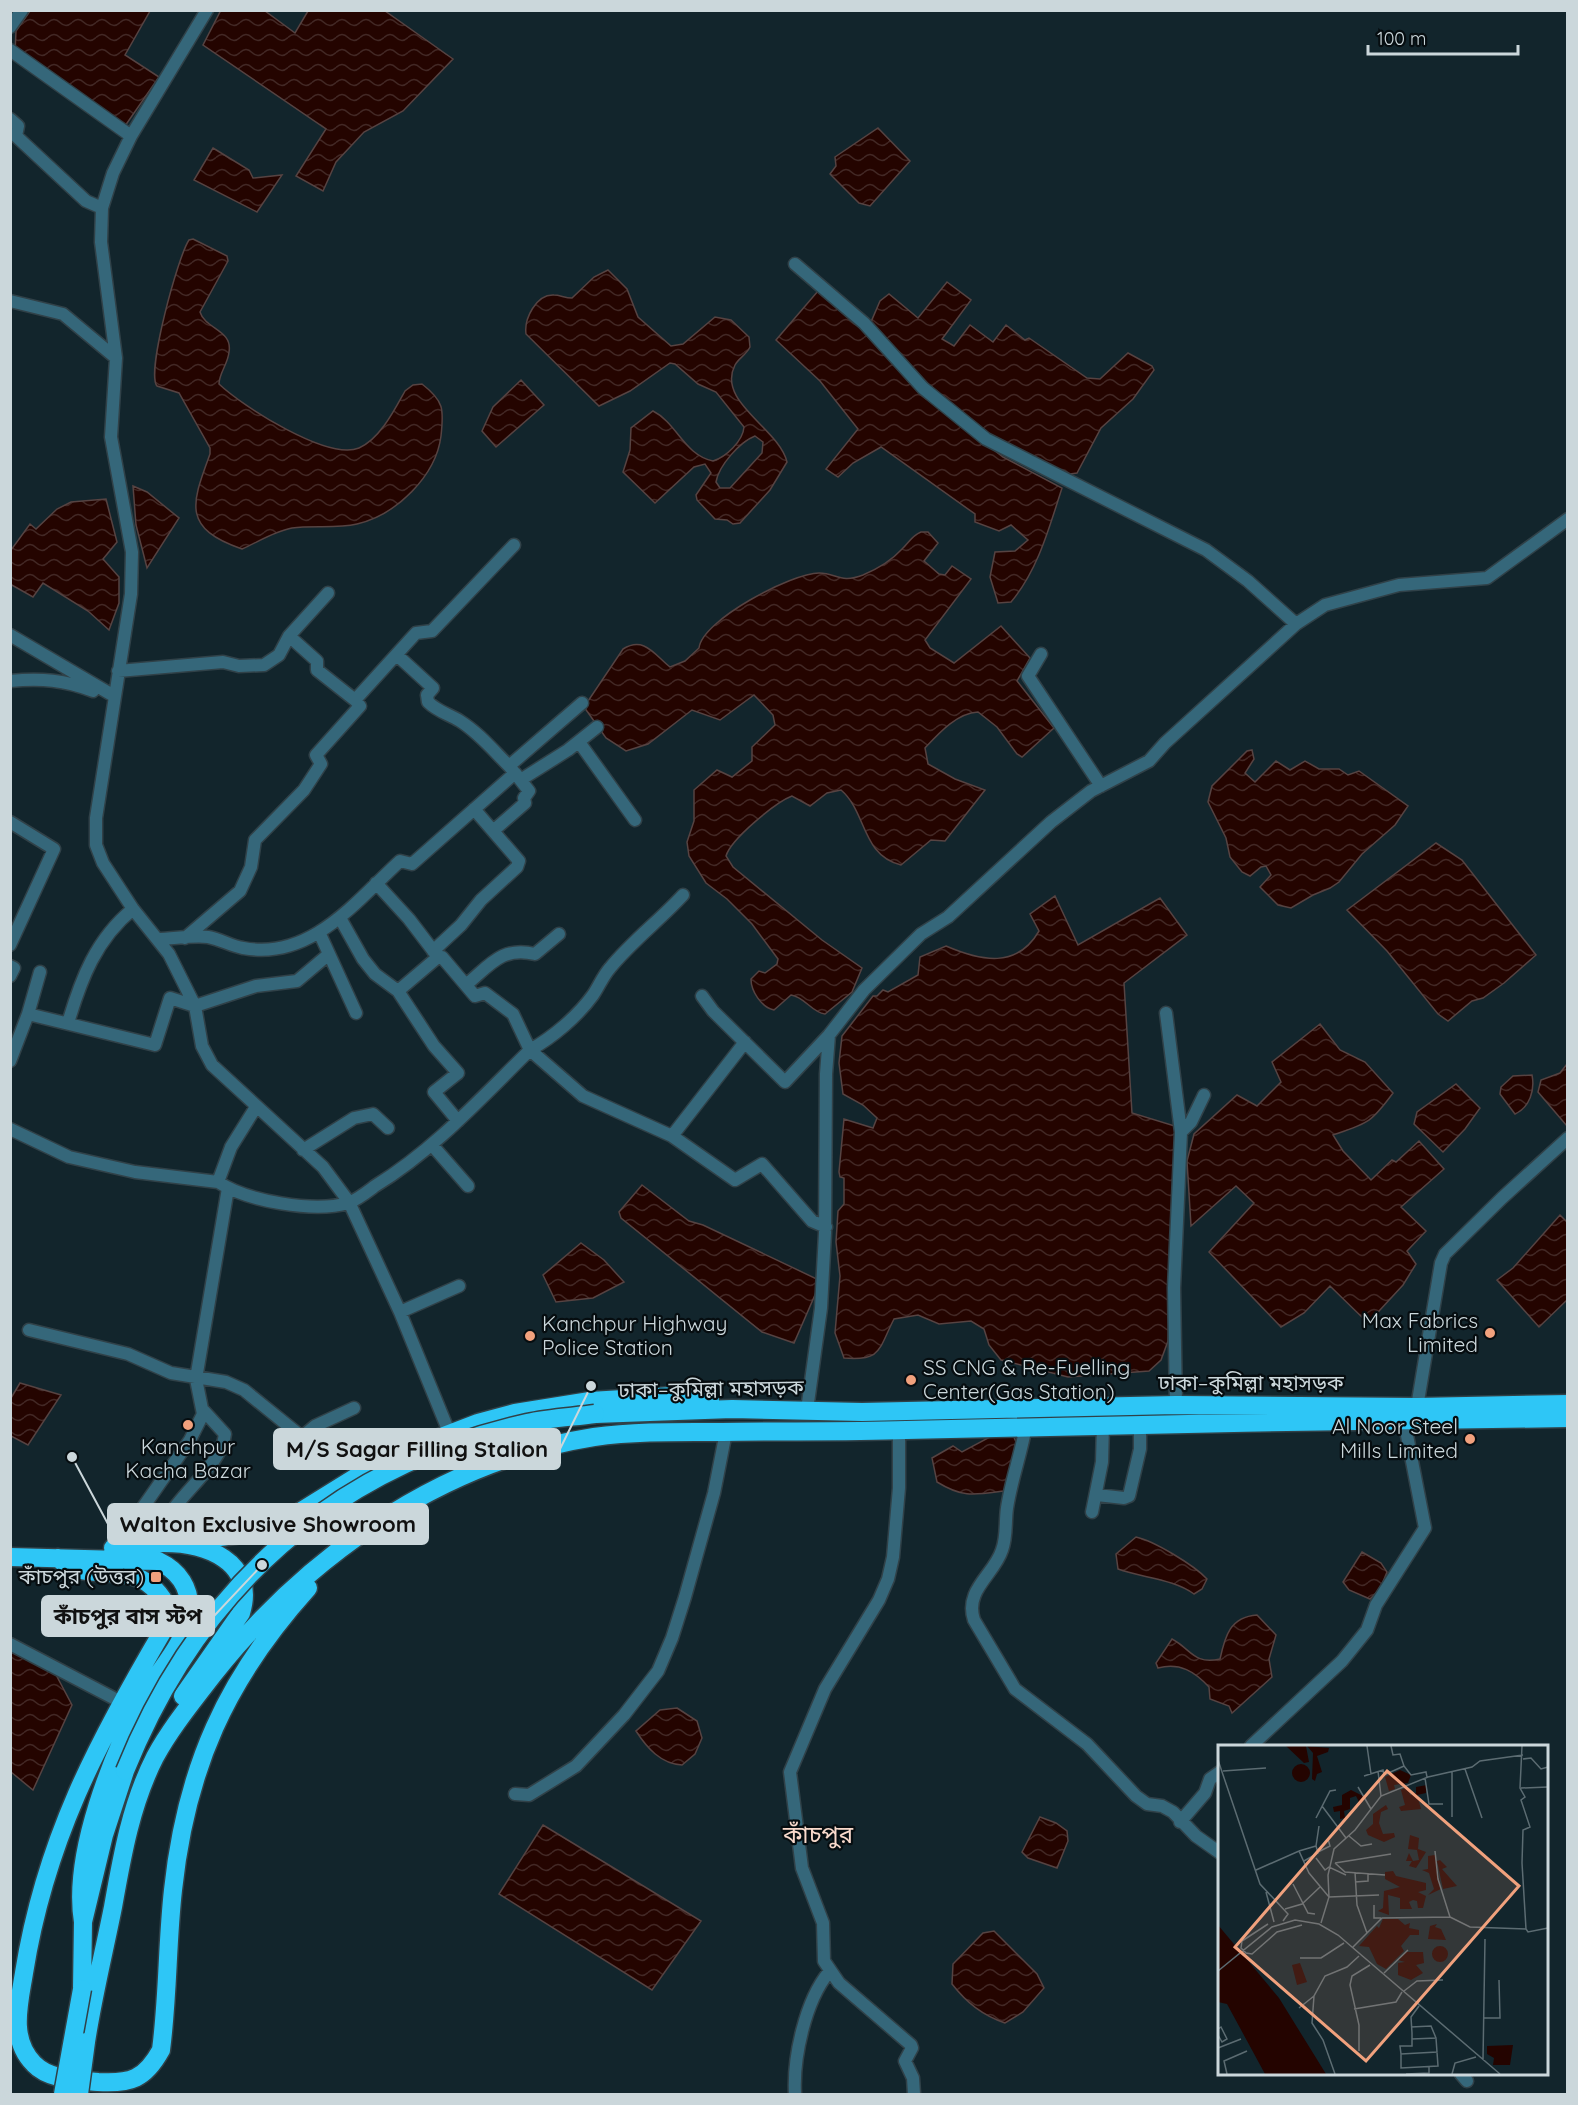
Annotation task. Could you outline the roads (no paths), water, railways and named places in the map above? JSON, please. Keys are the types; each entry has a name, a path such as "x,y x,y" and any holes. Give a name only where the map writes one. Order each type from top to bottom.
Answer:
{"highway":[{"path":"10,1548 122,1548 271,1530 357,1476 449,1432 515,1413 631,1397 696,1398 732,1409"},
{"name":"ঢাকা–কুমিল্লা মহাসড়ক","path":"88,1989 123,1851 155,1757 184,1712 243,1637 268,1610 326,1560 385,1518 456,1479 516,1455 556,1444 608,1436 1140,1424 1410,1414 1568,1404"},
{"name":"ঢাকা–কুমিল্লা মহাসড়ক","path":"88,1989 83,1922 104,1835 125,1771 162,1691 198,1634 252,1570 311,1521 379,1478 438,1450 530,1423 595,1414 732,1409 862,1412 1176,1405 1568,1418"},
{"path":"155,1757 169,1716 235,1624 244,1602 241,1578 223,1557 207,1549 168,1543"},
{"path":"10,1557 158,1561 179,1574 189,1598 187,1625 178,1645 145,1695 123,1741 93,1821 81,1870 80,1904 83,1922"},
{"path":"58,1558 73,1569 135,1575 154,1587 163,1598 166,1619 164,1629 100,1740 59,1837 37,1902 17,2023 23,2049 34,2065 47,2074 117,2083 137,2079 152,2067 161,2050 173,1891 183,1816 191,1786 220,1714 246,1666 276,1625 315,1580 326,1560"},
{"path":"88,1989 86,2042 88,2094"},
{"path":"63,2094 71,2038 88,1989"},
{"path":"79,2094 86,2042"}],"street":[{"path":"10,27 22,10"},
{"path":"207,10 131,136 113,173 102,208 101,242 116,358 111,437 132,552 131,594 96,818 96,845 103,863 133,909 169,954 195,1006 202,1046 212,1065 323,1167 349,1202 400,1312 449,1432"},
{"path":"13,54 131,136"},
{"path":"10,119 18,126 16,136 86,201 102,208"},
{"path":"795,264 864,323 923,388 986,439 1206,550 1248,582 1296,624"},
{"path":"10,301 63,314 116,358"},
{"path":"702,996 713,1011 785,1082 829,1035 864,990 921,934 948,917 1051,822 1101,786 1149,761 1165,743 1296,624 1325,605 1399,585 1442,584 1487,578 1568,519"},
{"path":"355,700 398,656 416,633 432,631 514,545"},
{"path":"118,671 222,662 239,666 264,664 279,655 289,636 328,593"},
{"path":"10,635 114,698"},
{"path":"185,938 240,891 251,867 255,840 304,790 321,764 316,755 360,706 317,670 317,661 289,636"},
{"path":"1041,654 1028,676 1101,786"},
{"path":"398,656 433,688 427,695 428,702 438,712 457,719 478,734 530,791 524,798 525,803 493,831"},
{"path":"10,681 43,678 70,682 114,698"},
{"path":"157,939 207,937 244,949 277,950 304,941 340,918 400,861 412,864 515,773 582,703"},
{"path":"515,773 579,742 597,727"},
{"path":"579,742 635,820"},
{"path":"398,991 435,954 481,900 517,867 519,861 474,809"},
{"path":"10,822 54,849 10,945"},
{"path":"376,883 409,919 435,954 442,957 476,996 485,993 513,1014 530,1050 583,1096 672,1136 735,1180 762,1164 812,1221 826,1227"},
{"path":"10,1129 69,1157 135,1172 223,1185 273,1202 333,1205 349,1202 402,1169 432,1145 530,1050 546,1041 574,1017 609,969 682,895"},
{"path":"68,1023 78,990 100,942 114,924 133,909"},
{"path":"340,918 363,959 375,974 398,991 434,1046 458,1072 434,1092 458,1120"},
{"path":"319,932 356,1013"},
{"path":"466,985 503,954 518,950 536,954 559,934"},
{"path":"28,1014 154,1045 170,998 195,1006 256,986 297,981 328,954"},
{"path":"10,966 14,968 10,976"},
{"path":"10,1061 28,1014 40,972"},
{"path":"1166,1013 1181,1132 1174,1288 1176,1405"},
{"path":"807,1410 821,1308 826,1227 826,1074 829,1035"},
{"path":"672,1136 745,1042"},
{"path":"1181,1132 1191,1122 1204,1095"},
{"path":"168,1543 164,1522 184,1494 224,1447 225,1434 204,1411 195,1379 223,1185 231,1147 256,1107"},
{"path":"303,1150 354,1118 373,1114 388,1128"},
{"path":"1252,1745 1341,1661 1367,1630 1376,1605 1425,1528 1410,1414 1441,1263 1445,1254 1568,1138"},
{"path":"432,1145 468,1186"},
{"path":"400,1312 459,1286"},
{"path":"28,1330 128,1354 171,1373 195,1379 226,1382 244,1390 302,1437 315,1426 354,1408"},
{"path":"122,1548 139,1513 190,1440 204,1411"},
{"path":"1092,1512 1102,1462 1103,1424"},
{"path":"1097,1495 1124,1498 1130,1496 1140,1449 1140,1424"},
{"path":"1026,1426 1007,1508 1002,1553 974,1596 970,1608 974,1620 1015,1689 1087,1744 1136,1796 1147,1804 1162,1806 1173,1812 1180,1822 1218,1851"},
{"path":"899,1431 899,1488 893,1557 888,1579 879,1600 825,1689 790,1772 802,1868 824,1923 824,1961 829,1972 911,2045 912,2048 904,2061 913,2078 914,2094"},
{"path":"515,1794 529,1795 576,1766 624,1715 658,1671 672,1638 685,1597 714,1493 726,1432"},
{"path":"10,1644 121,1702"},
{"path":"1180,1822 1205,1793 1210,1779 1218,1773"},
{"path":"795,2094 794,2073 803,2032 815,1996 829,1972"}],"water":[{"path":"221,10 265,11 295,33 308,11 385,11 453,59 403,111 364,132 336,162 323,191 296,176 326,129 203,45"},
{"path":"30,11 150,11 125,55 159,77 125,126 15,53 16,31"},
{"path":"878,128 910,161 870,206 859,203 830,174 836,166 835,157"},
{"path":"213,148 249,170 253,178 282,175 257,212 194,180"},
{"path":"193,239 227,256 228,261 200,312 207,322 223,334 229,345 219,384 246,405 307,439 327,447 345,450 359,448 374,438 405,391 413,385 422,384 435,396 442,412 438,451 423,479 399,503 372,519 357,524 286,529 242,549 222,541 200,523 196,512 196,500 210,448 179,393 157,386 155,377 159,338 171,290 184,250 189,240"},
{"path":"608,270 627,289 638,317 671,346 683,344 715,317 731,320 749,337 750,347 738,360 731,378 734,391 741,403 782,450 787,462 770,490 740,523 733,524 727,520 715,519 697,500 696,495 711,473 705,464 694,467 655,503 623,472 630,450 631,428 653,411 661,416 688,446 703,458 713,461 728,452 741,438 744,427 716,392 698,384 675,364 670,363 630,391 599,406 526,334 529,315 537,303 554,295 572,298 594,277","holes":["755,436 763,442 762,453 730,488 720,488 716,482 718,475 731,455 743,443"]},
{"path":"947,282 971,300 942,339 954,346 970,325 993,342 1006,325 1025,340 1029,338 1087,378 1100,379 1128,353 1152,366 1154,370 1133,399 1101,428 1077,473 1070,474 1028,457 974,423 920,376 871,322 880,301 889,294 918,318"},
{"path":"818,291 866,333 927,397 1003,457 1062,488 1036,562 1011,602 998,603 990,577 995,552 1015,551 1028,540 1011,525 999,531 975,522 975,514 881,447 853,463 838,477 826,469 858,429 820,381 776,340"},
{"path":"521,380 544,405 496,447 482,431 493,407"},
{"path":"133,486 147,492 179,518 147,568 136,525"},
{"path":"106,499 117,542 103,559 119,577 119,603 109,630 88,611 43,583 33,597 10,584 11,550 30,524 36,529 57,509 71,502"},
{"path":"921,532 928,532 938,543 924,561 939,574 945,575 952,566 971,579 925,640 930,648 954,663 1001,626 1030,658 1017,681 1054,728 1022,757 1017,754 997,727 978,712 963,716 942,730 925,748 928,764 955,779 985,790 945,841 931,840 901,865 888,860 878,852 871,843 856,810 841,790 827,793 810,806 792,796 765,813 736,840 726,856 733,867 822,940 862,968 852,992 825,1014 791,995 774,1010 765,1006 758,998 751,979 759,971 765,973 777,964 778,959 752,924 727,899 706,883 689,856 687,842 694,821 694,790 717,770 732,777 752,761 752,747 775,725 773,715 754,695 720,720 692,710 648,744 626,751 606,738 584,707 623,649 637,644 643,646 654,652 670,667 685,661 699,648 704,637 715,624 770,589 806,575 819,573 849,578 863,575 888,561"},
{"path":"1252,750 1254,759 1245,773 1255,782 1276,761 1290,770 1305,761 1319,769 1339,769 1348,775 1359,771 1408,806 1395,825 1362,854 1339,882 1291,908 1278,905 1260,887 1271,875 1266,866 1261,867 1250,876 1242,872 1230,857 1226,838 1208,802 1212,786 1247,751"},
{"path":"1436,843 1462,860 1536,955 1504,983 1483,998 1472,1001 1448,1021 1438,1014 1387,951 1347,910"},
{"path":"1055,896 1078,945 1160,898 1187,935 1124,983 1132,1113 1178,1127 1168,1341 1161,1360 1149,1371 1068,1377 1001,1360 989,1345 984,1329 971,1321 939,1324 918,1315 894,1319 881,1346 872,1355 866,1358 844,1358 835,1333 840,1276 836,1242 838,1211 844,1204 844,1178 840,1177 839,1172 844,1119 873,1128 877,1118 863,1105 843,1094 839,1063 842,1036 873,996 877,996 883,990 888,992 918,975 920,957 946,946 985,958 1009,956 1020,951 1039,931 1030,914"},
{"path":"1320,1024 1340,1050 1365,1062 1393,1093 1368,1121 1333,1135 1343,1151 1371,1180 1392,1160 1396,1162 1419,1141 1444,1169 1401,1207 1426,1231 1407,1251 1416,1264 1403,1285 1368,1323 1330,1286 1304,1313 1281,1327 1209,1252 1254,1203 1236,1186 1191,1226 1187,1161 1194,1134 1237,1095 1257,1106 1281,1082 1272,1062"},
{"path":"1567,1064 1567,1126 1538,1092 1541,1080 1560,1073"},
{"path":"1532,1075 1533,1086 1528,1103 1515,1114 1500,1094 1501,1087 1513,1076"},
{"path":"1456,1084 1480,1108 1465,1129 1443,1152 1414,1124 1417,1112"},
{"path":"642,1185 689,1221 703,1225 821,1281 794,1343 762,1332 621,1218 619,1212"},
{"path":"1560,1215 1567,1222 1567,1300 1539,1327 1497,1280 1513,1268"},
{"path":"581,1243 604,1260 624,1282 593,1298 556,1302 543,1275"},
{"path":"20,1383 61,1395 28,1445 11,1436 11,1398"},
{"path":"1001,1431 1013,1435 1019,1449 1004,1491 969,1494 954,1491 937,1482 932,1458 953,1446 962,1452"},
{"path":"1136,1537 1163,1548 1201,1573 1207,1579 1202,1589 1194,1594 1168,1582 1118,1569 1116,1554"},
{"path":"1362,1552 1381,1563 1387,1572 1380,1589 1370,1599 1349,1590 1343,1582"},
{"path":"1257,1615 1276,1635 1269,1659 1272,1677 1232,1713 1229,1706 1210,1699 1209,1687 1193,1673 1173,1666 1158,1668 1156,1663 1172,1639 1198,1658 1220,1659 1230,1629 1241,1619"},
{"path":"10,1645 54,1671 72,1705 33,1790 11,1772"},
{"path":"677,1708 697,1721 702,1738 695,1754 682,1765 668,1762 655,1754 636,1731 660,1710"},
{"path":"1040,1817 1056,1823 1067,1831 1068,1841 1057,1868 1028,1858 1022,1852"},
{"path":"543,1825 701,1921 652,1990 499,1894"},
{"path":"994,1931 1037,1974 1044,1988 1023,2012 1005,2023 976,2008 952,1984 953,1964 983,1933"}],"place":[{"name":"Max Fabrics Limited","path":"1490,1333"},
{"name":"Kanchpur Highway Police Station","path":"530,1336"},
{"name":"SS CNG & Re-Fuelling Center(Gas Station)","path":"911,1380"},
{"name":"M/S Sagar Filling Stalion","path":"591,1386"},
{"name":"Kanchpur Kacha Bazar","path":"188,1425"},
{"name":"Al Noor Steel Mills Limited","path":"1470,1439"},
{"name":"Walton Exclusive Showroom","path":"72,1457"},
{"name":"কাঁচপুর বাস স্টপ","path":"262,1565"},
{"name":"কাঁচপুর (উত্তর)","path":"156,1577"}],"district":[{"name":"কাঁচপুর","path":"818,1835"}]}
